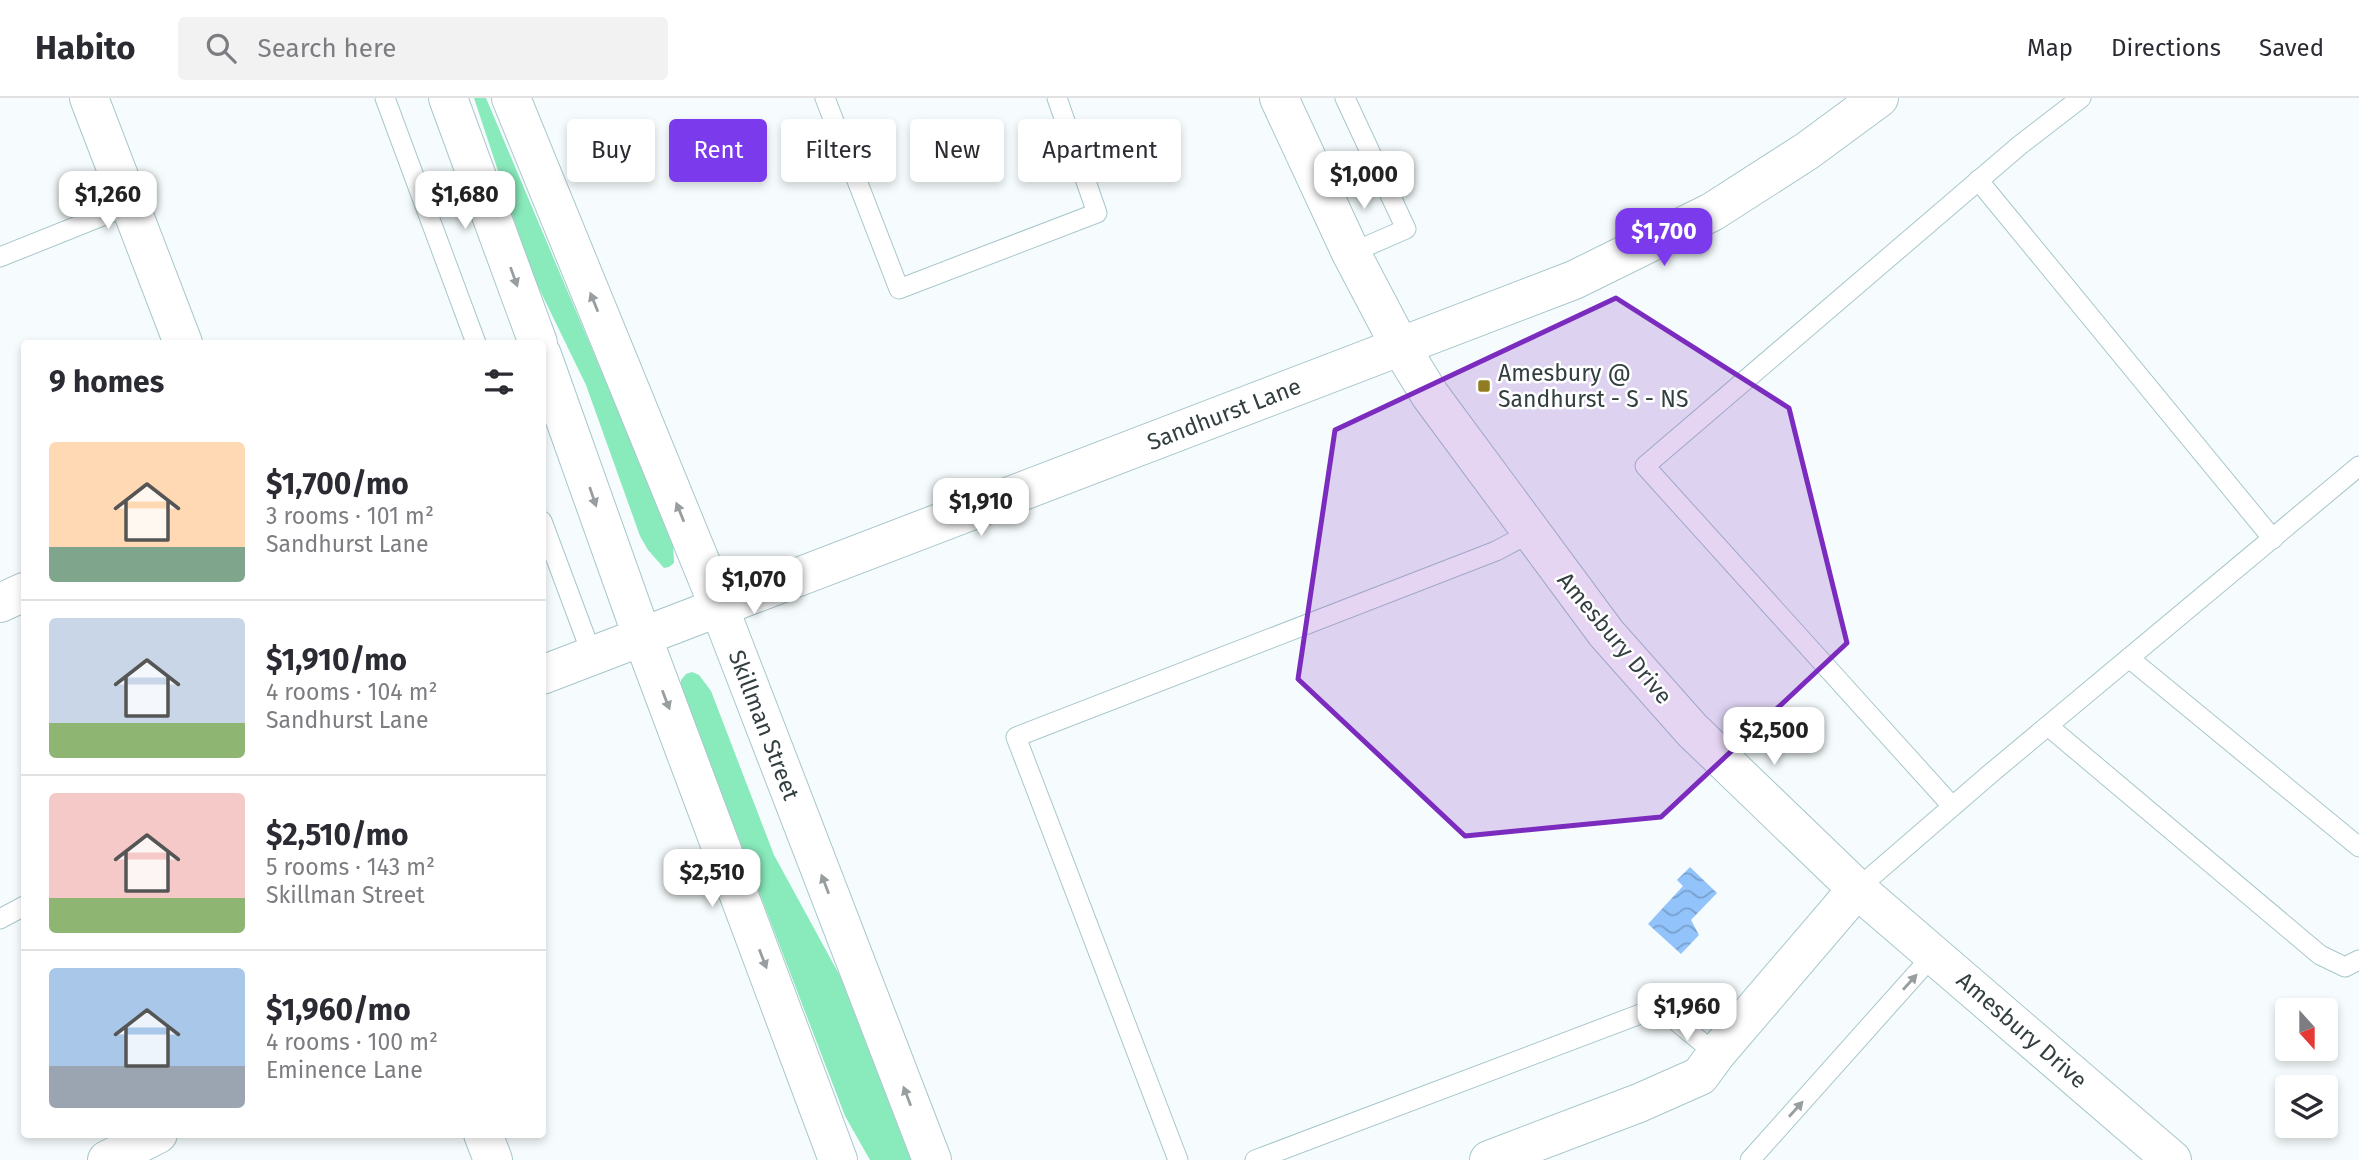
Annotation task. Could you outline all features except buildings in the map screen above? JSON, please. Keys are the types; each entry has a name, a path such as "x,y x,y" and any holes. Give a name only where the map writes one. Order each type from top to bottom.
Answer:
{"street":[{"path":"89,98 182,340"},
{"path":"449,98 537,340"},
{"name":"Skillman Street","path":"511,98 719,607 932,1160"},
{"name":"Amesbury Drive","path":"1279,98 1351,253 1401,348 1430,395 1606,633 1692,730 1857,889 2172,1160"},
{"name":"Sandhurst Lane","path":"546,673 1574,280 1712,212 1807,151 1879,98"},
{"path":"546,366 642,636 838,1160"},
{"path":"0,603 21,593"},
{"path":"1489,1160 1639,1103 1700,1076 1857,889"},
{"path":"107,1160 150,1138"},
{"path":"485,1138 493,1160"}],"lane":[{"path":"385,98 475,340"},
{"path":"825,98 899,289 1097,213 1057,98"},
{"path":"1345,98 1406,229 1351,253"},
{"path":"1952,806 1645,466 1978,180 2081,98"},
{"path":"1978,180 2273,539"},
{"path":"0,257 130,205"},
{"path":"1857,889 1952,806 2359,466"},
{"path":"546,532 593,655"},
{"path":"1178,1160 1016,737 1496,551 1530,533"},
{"path":"2129,658 2359,847"},
{"path":"2048,726 2320,955 2345,967 2359,960"},
{"path":"0,919 21,908"},
{"path":"1750,1160 1934,954"},
{"path":"1255,1160 1659,1007 1716,1054"}],"highlighted area":[{"path":"1616,298 1789,408 1847,643 1661,817 1465,836 1298,679 1335,430"}],"green space":[{"path":"474,98 486,98 673,541 674,563 669,567 664,568 640,536 586,385 532,274"},
{"path":"692,672 699,675 711,691 774,855 840,976 911,1160 870,1160 845,1116 681,688 681,680"}],"water":[{"path":"1690,867 1717,893 1691,920 1699,935 1681,954 1648,924 1683,886 1677,880"}],"place":[{"name":"Amesbury @ Sandhurst - S - NS","path":"1484,386"}]}
